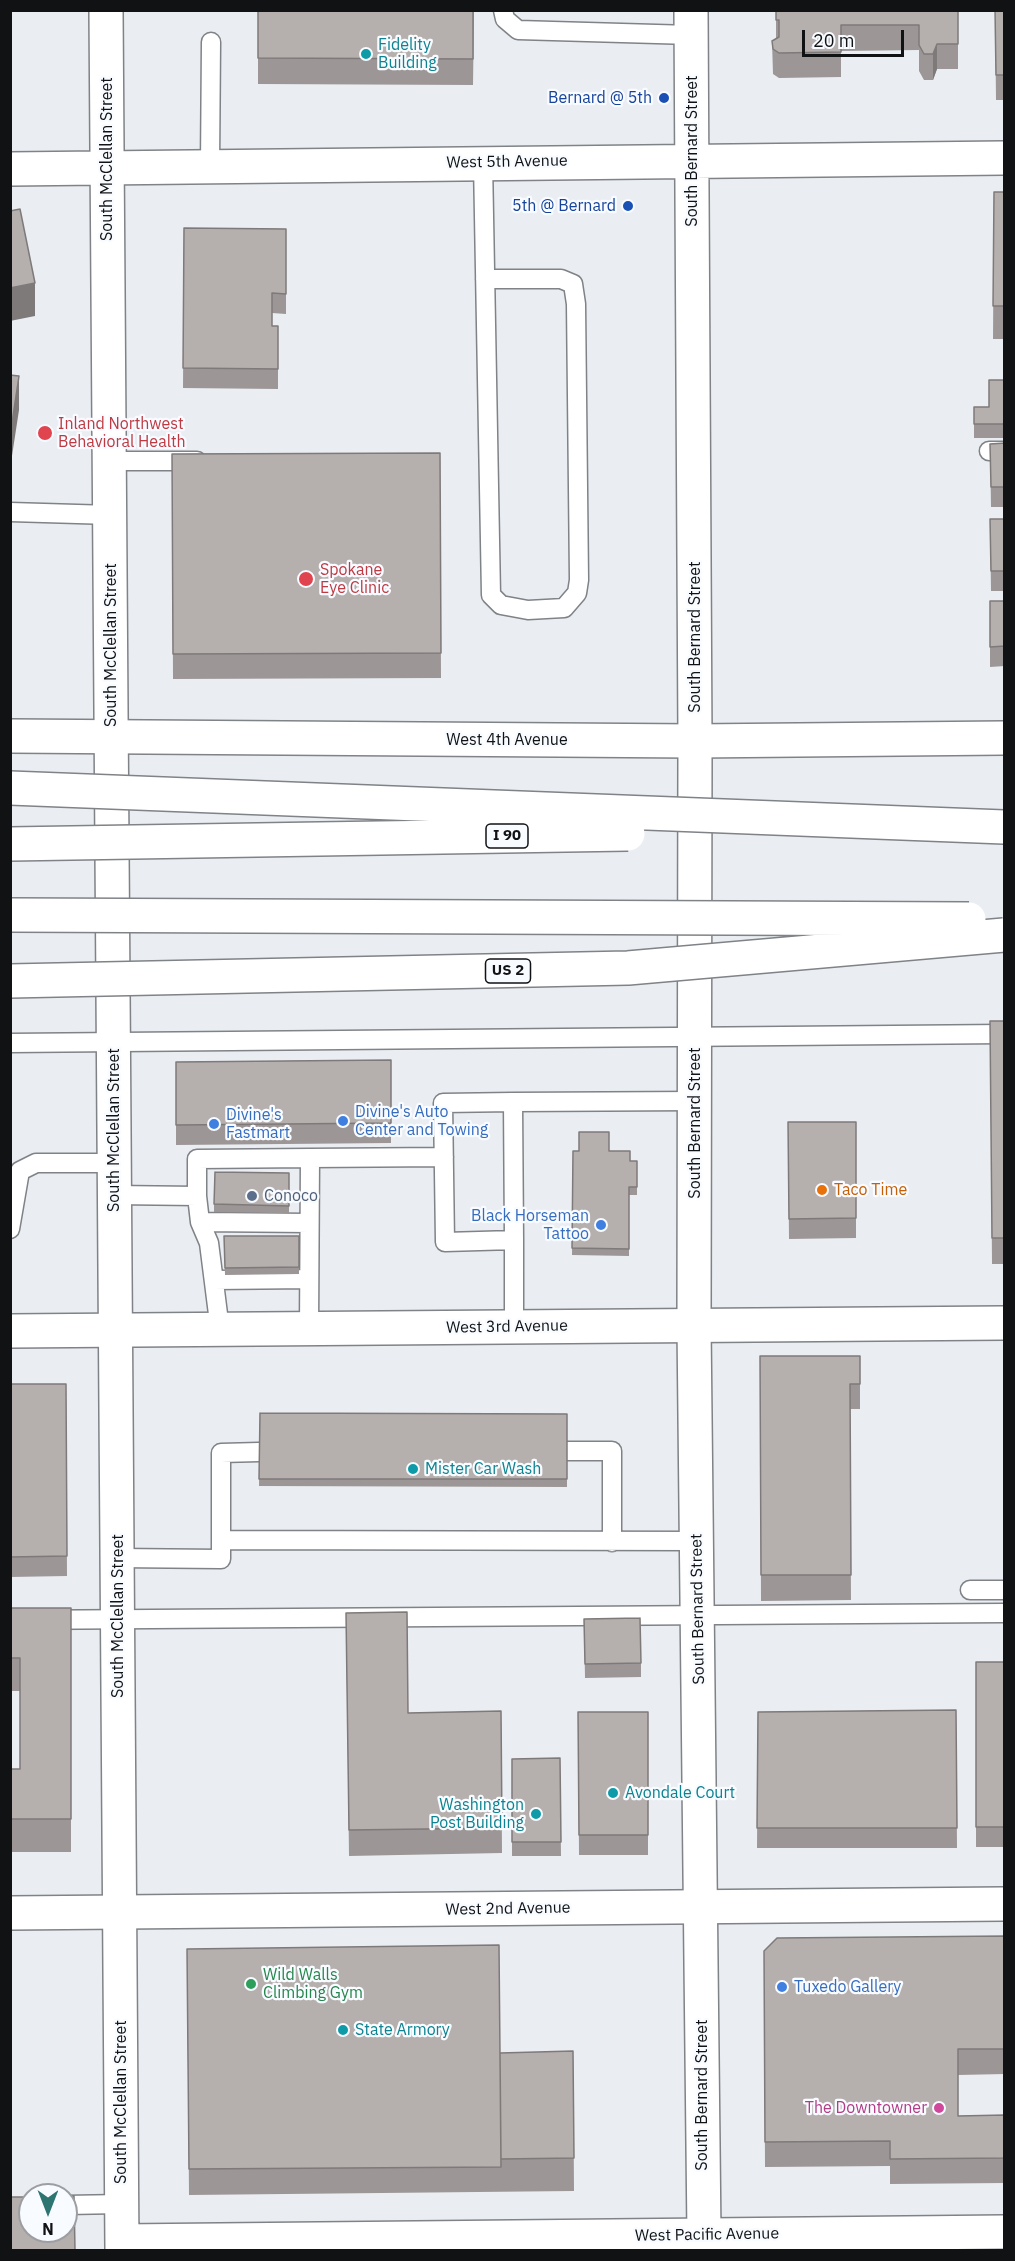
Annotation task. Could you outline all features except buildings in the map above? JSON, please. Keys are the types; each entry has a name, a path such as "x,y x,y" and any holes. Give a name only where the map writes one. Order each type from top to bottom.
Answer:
{"main road":[{"name":"South McClellan Street","path":"106,10 122,2246"},
{"name":"South Bernard Street","path":"691,23 696,1101 694,1326 704,2235"},
{"name":"West 5th Avenue","path":"10,169 1005,158"},
{"name":"West 4th Avenue","path":"10,736 695,741 1005,738"},
{"path":"10,788 1005,828"},
{"name":"I 90","path":"10,844 1005,828"},
{"path":"10,915 1005,919"},
{"name":"US 2","path":"10,981 628,968 1005,935"},
{"name":"West 3rd Avenue","path":"10,1331 1005,1323"},
{"name":"West 2nd Avenue","path":"10,1913 1005,1904"},
{"name":"West Pacific Avenue","path":"122,2246 481,2244 704,2235 1005,2232"}],"lane":[{"path":"503,10 505,19 518,30 691,23"},
{"path":"210,166 211,42"},
{"path":"483,162 485,279 491,595 501,605 528,610 564,608 577,593 579,580 576,304 573,284 561,279 485,279"},
{"path":"111,461 214,461"},
{"path":"10,512 111,515"},
{"path":"10,1043 1005,1034"},
{"path":"514,1240 445,1242 443,1103 696,1101"},
{"path":"513,1102 514,1327"},
{"path":"220,1330 209,1243 201,1222 197,1196 197,1159 444,1156"},
{"path":"309,1329 310,1158"},
{"path":"10,1229 20,1171 36,1163 197,1196"},
{"path":"201,1222 309,1223"},
{"path":"213,1280 309,1279"},
{"path":"567,1451 612,1451 612,1542"},
{"path":"117,1558 221,1558 221,1453 260,1452"},
{"path":"221,1540 697,1541"},
{"path":"970,1590 1005,1590"},
{"path":"10,1620 1005,1613"},
{"path":"78,2205 122,2204"}],"place":[{"name":"Fidelity Building","path":"366,54"},
{"name":"Bernard @ 5th","path":"664,98"},
{"name":"5th @ Bernard","path":"628,206"},
{"name":"Inland Northwest Behavioral Health","path":"45,433"},
{"name":"Spokane Eye Clinic","path":"306,579"},
{"name":"Divine's Auto Center and Towing","path":"343,1121"},
{"name":"Divine's Fastmart","path":"214,1124"},
{"name":"Taco Time","path":"822,1190"},
{"name":"Conoco","path":"252,1196"},
{"name":"Black Horseman Tattoo","path":"601,1225"},
{"name":"Mister Car Wash","path":"413,1469"},
{"name":"Avondale Court","path":"613,1793"},
{"name":"Washington Post Building","path":"536,1814"},
{"name":"Wild Walls Climbing Gym","path":"251,1984"},
{"name":"Tuxedo Gallery","path":"782,1987"},
{"name":"State Armory","path":"343,2030"},
{"name":"The Downtowner","path":"939,2108"}]}
